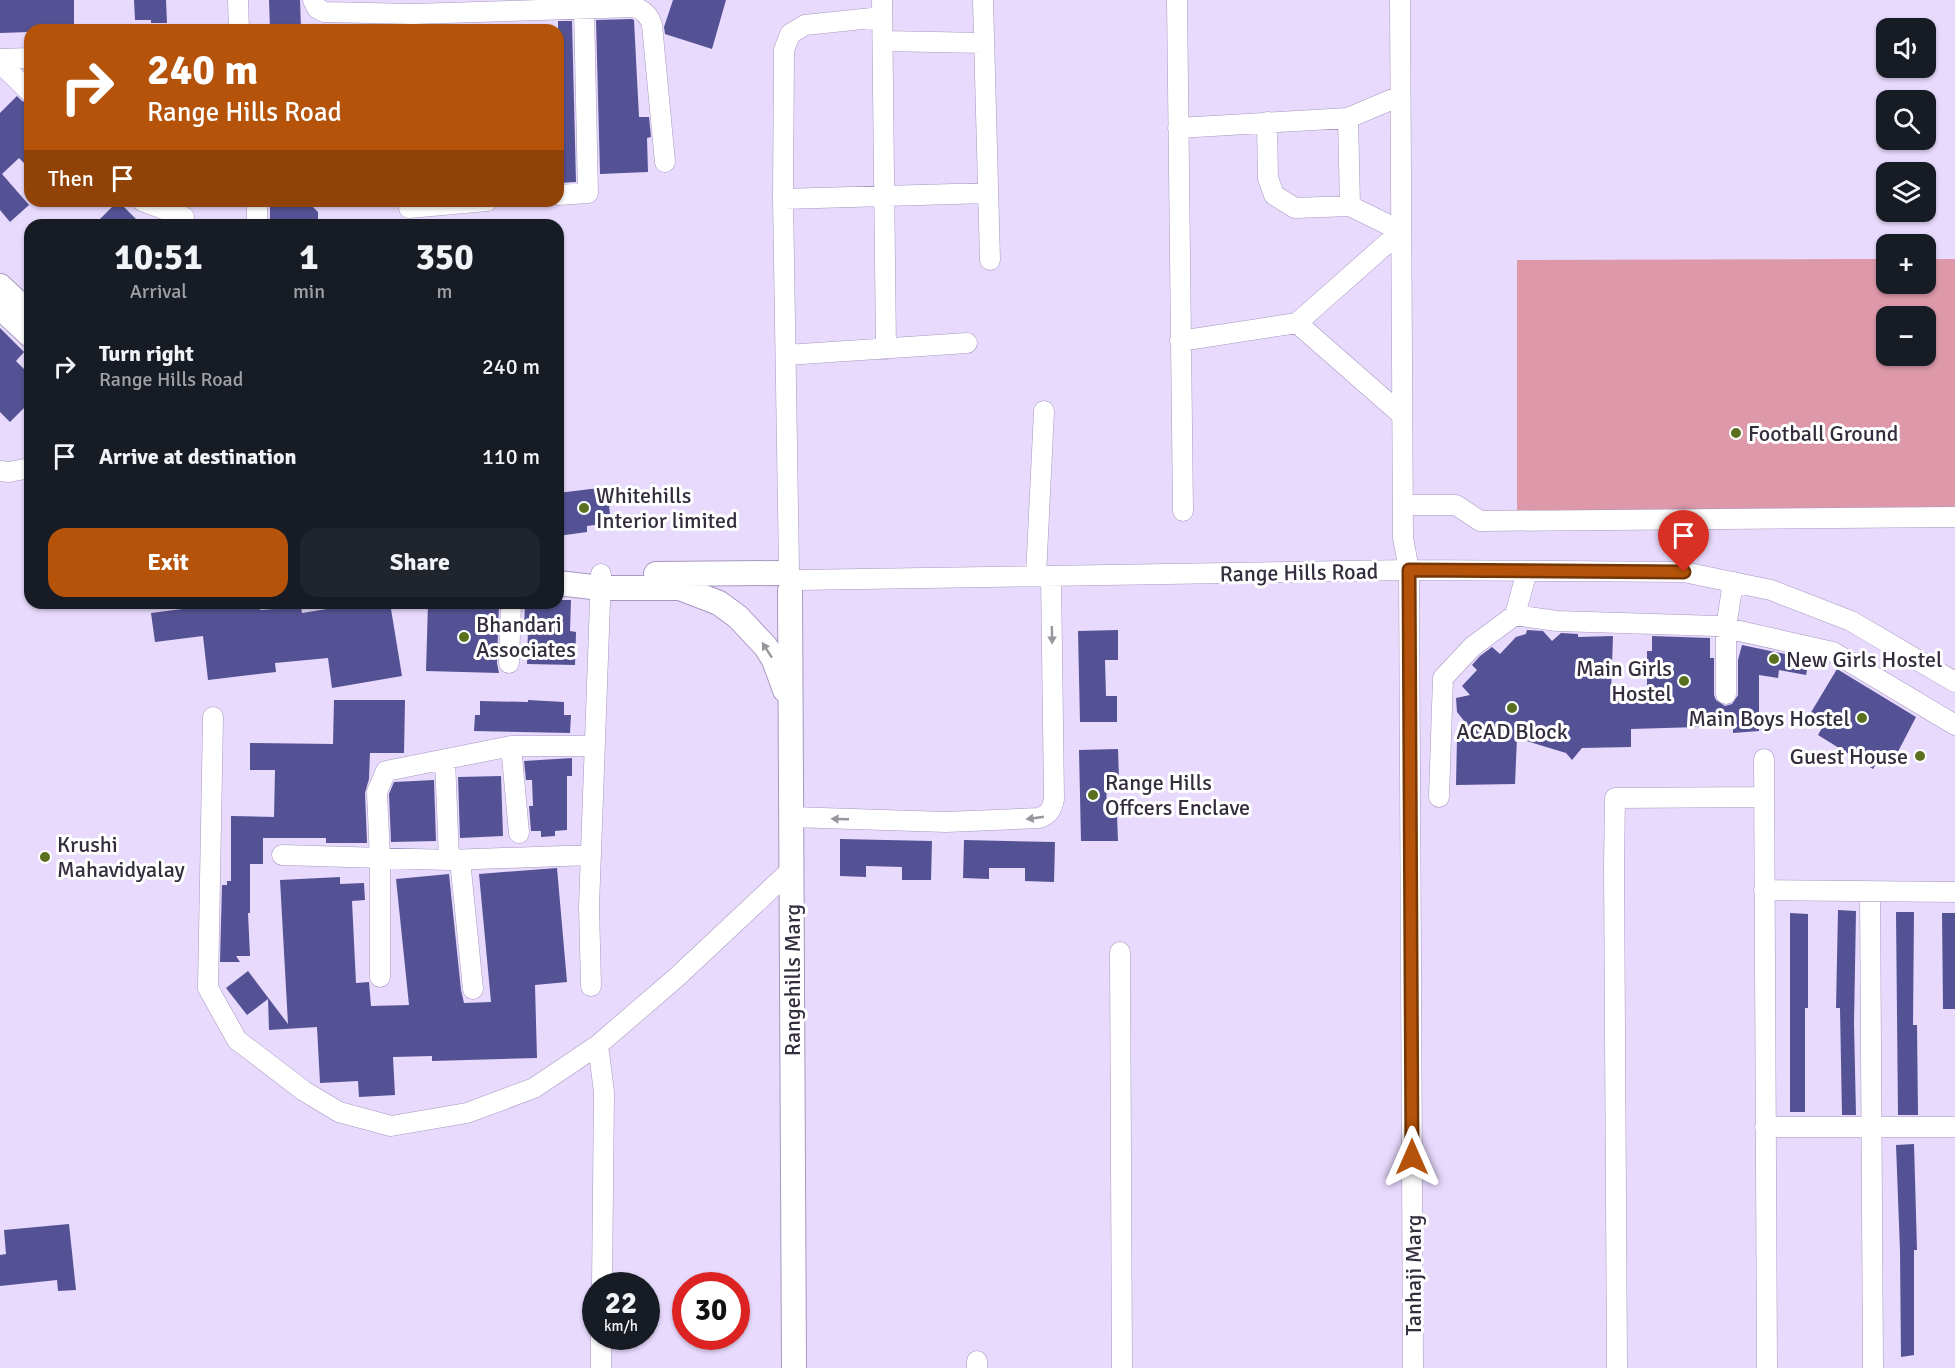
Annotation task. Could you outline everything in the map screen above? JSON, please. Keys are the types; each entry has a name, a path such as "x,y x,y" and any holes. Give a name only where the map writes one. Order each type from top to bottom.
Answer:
{"main road":[{"path":"0,286 24,309"},
{"path":"0,307 24,329"},
{"path":"564,570 601,581"},
{"path":"564,583 601,581 644,574 787,580"},
{"name":"Range Hills Road","path":"601,581 680,588 787,580"},
{"name":"Rangehills Marg","path":"787,580 790,704 794,1368"},
{"path":"680,588 719,603 756,634 774,660 790,704"}],"street":[{"path":"238,0 239,24"},
{"path":"313,0 317,8 324,12 413,14 635,7 641,9 650,18 652,25 665,162"},
{"path":"984,0 990,260"},
{"path":"1177,0 1182,511"},
{"name":"Tanhaji Marg","path":"1400,0 1403,538 1409,570 1413,1368"},
{"path":"564,195 588,193 584,9"},
{"path":"787,580 783,199 784,50 790,34 806,25 882,9 886,349"},
{"path":"883,41 984,43"},
{"path":"0,61 24,59"},
{"path":"0,61 24,86"},
{"path":"1178,128 1348,118 1400,96"},
{"path":"1348,118 1350,206"},
{"path":"1180,341 1297,323 1401,231 1350,206 1295,208 1274,195 1268,178 1267,122"},
{"path":"783,199 988,193"},
{"path":"161,207 184,214"},
{"path":"409,208 420,207"},
{"path":"1297,323 1402,415"},
{"path":"786,355 967,343"},
{"path":"791,817 946,822 1039,818 1045,816 1053,807 1044,576 1044,411"},
{"path":"0,471 24,469"},
{"path":"1403,505 1456,505 1480,521 1955,517"},
{"name":"Range Hills Road","path":"787,580 1409,570 1684,572 1771,590 1851,621 1955,682"},
{"path":"1439,797 1443,678 1473,647 1515,615 1527,571"},
{"path":"591,986 589,907 601,581"},
{"path":"1726,694 1726,628 1733,582"},
{"path":"509,663 511,609"},
{"path":"1515,615 1557,621 1726,628 1833,652 1955,725"},
{"path":"213,717 208,988 237,1040 304,1091 339,1112 392,1126 467,1113 534,1088 598,1045 677,977 791,870"},
{"path":"380,977 380,858 376,792 386,771 511,746 596,746"},
{"path":"511,746 519,833"},
{"path":"445,759 454,860 473,989"},
{"path":"1764,759 1767,1368"},
{"path":"1617,1368 1615,798 1764,798"},
{"path":"282,855 454,860 591,855"},
{"path":"1764,890 1955,892"},
{"path":"1870,891 1873,1368"},
{"path":"1120,952 1122,1368"},
{"path":"598,1045 604,1092 602,1272"},
{"path":"1766,1127 1955,1127"},
{"path":"601,1350 601,1368"}],"shaded area":[{"name":"Football Ground","path":"1876,259 1876,294 1936,294 1936,259 1955,259 1955,510 1517,510 1517,260"}],"building":[{"path":"0,0 74,0 74,24 24,24 24,32 0,33"},
{"path":"134,0 166,0 167,23 135,20"},
{"path":"269,0 300,0 301,24 270,24"},
{"path":"673,0 726,0 712,49 665,34 664,27"},
{"path":"596,20 634,20 639,117 649,117 651,137 647,138 648,172 600,174"},
{"path":"558,21 572,21 576,182 564,183 564,24 558,24"},
{"path":"17,96 24,102 24,163 19,158 2,174 24,199 24,207 27,207 10,222 0,210 0,113"},
{"path":"112,207 124,207 136,219 100,219"},
{"path":"270,207 313,207 318,212 318,219 270,219"},
{"path":"0,328 24,352 16,361 24,369 24,408 10,422 0,412"},
{"name":"Whitehills Interior limited","path":"607,487 611,523 587,526 587,532 564,535 564,492"},
{"path":"564,600 571,600 570,631 576,632 575,665 527,664 528,630 524,630 525,609 564,609"},
{"path":"183,609 301,609 302,613 327,609 391,609 402,676 332,688 328,658 275,663 276,672 208,680 203,636 155,642 151,613"},
{"name":"Bhandari Associates","path":"428,609 499,609 497,663 499,673 426,671"},
{"name":"Range Hills Offcers Enclave","path":"1118,630 1118,660 1105,660 1106,696 1117,696 1117,722 1080,722 1078,631"},
{"path":"1527,630 1543,631 1552,641 1561,633 1578,634 1578,637 1613,636 1611,692 1647,693 1647,651 1652,651 1652,636 1710,638 1710,658 1714,658 1714,695 1716,700 1725,706 1732,704 1738,695 1738,660 1742,645 1809,659 1806,675 1779,670 1778,678 1759,675 1759,731 1733,733 1733,726 1631,729 1631,747 1582,748 1572,760 1566,753 1517,738 1515,784 1456,785 1457,737 1469,727 1457,712 1456,698 1470,695 1462,686 1477,670 1472,665 1480,656 1492,647 1500,654 1516,637 1526,634"},
{"name":"Main Boys Hostel","path":"1837,669 1916,717 1890,767 1878,761 1873,769 1818,735 1822,728 1807,719"},
{"path":"334,700 405,700 404,753 370,753 369,779 365,793 367,843 326,843 326,838 263,838 263,864 250,864 250,913 248,913 250,956 236,956 240,962 220,962 222,885 227,885 227,881 231,881 231,816 274,817 275,770 250,770 250,743 333,744"},
{"path":"528,700 564,702 564,715 571,715 570,733 474,731 475,715 480,715 480,701 528,702"},
{"name":"Range Hills Offcers Enclave","path":"1118,749 1119,778 1106,778 1107,815 1117,815 1118,841 1081,841 1079,750"},
{"path":"572,758 572,776 567,776 567,830 555,831 555,836 541,837 541,831 531,831 529,806 533,806 532,780 526,780 524,761"},
{"path":"501,776 503,836 460,838 458,777"},
{"path":"434,780 436,841 391,842 389,794 394,782"},
{"path":"840,839 932,841 931,880 902,880 902,867 866,866 866,877 840,876"},
{"name":"Range Hills Offcers Enclave","path":"964,840 1055,842 1054,882 1025,881 1025,868 989,868 989,879 963,878"},
{"path":"557,868 567,982 535,985 537,1058 432,1061 432,1056 393,1057 395,1095 359,1097 358,1081 320,1083 317,1027 269,1030 268,999 247,1015 226,988 248,971 288,1024 280,880 340,877 340,884 364,883 365,900 352,901 356,983 369,982 371,1006 409,1005 396,879 449,874 464,1003 491,1002 479,874"},
{"path":"1838,910 1856,911 1854,1024 1856,1115 1842,1115 1840,1008 1836,1008"},
{"path":"1896,912 1914,912 1913,1025 1917,1025 1918,1115 1898,1115"},
{"path":"1790,913 1808,914 1805,1112 1790,1112"},
{"path":"1942,913 1955,913 1955,1009 1943,1009"},
{"path":"1914,1144 1917,1250 1914,1250 1914,1355 1901,1357 1896,1145"},
{"path":"69,1224 76,1290 58,1291 57,1280 0,1286 0,1255 6,1254 4,1230"}],"place":[{"name":"Football Ground","path":"1736,433"},
{"name":"Whitehills Interior limited","path":"584,508"},
{"name":"Bhandari Associates","path":"464,637"},
{"name":"New Girls Hostel","path":"1774,659"},
{"name":"Main Girls Hostel","path":"1684,681"},
{"name":"ACAD Block","path":"1512,708"},
{"name":"Main Boys Hostel","path":"1862,718"},
{"name":"Guest House","path":"1920,756"},
{"name":"Range Hills Offcers Enclave","path":"1093,795"},
{"name":"Krushi Mahavidyalay","path":"45,857"}],"route":[{"path":"1412,1157 1409,570 1684,572"}]}
